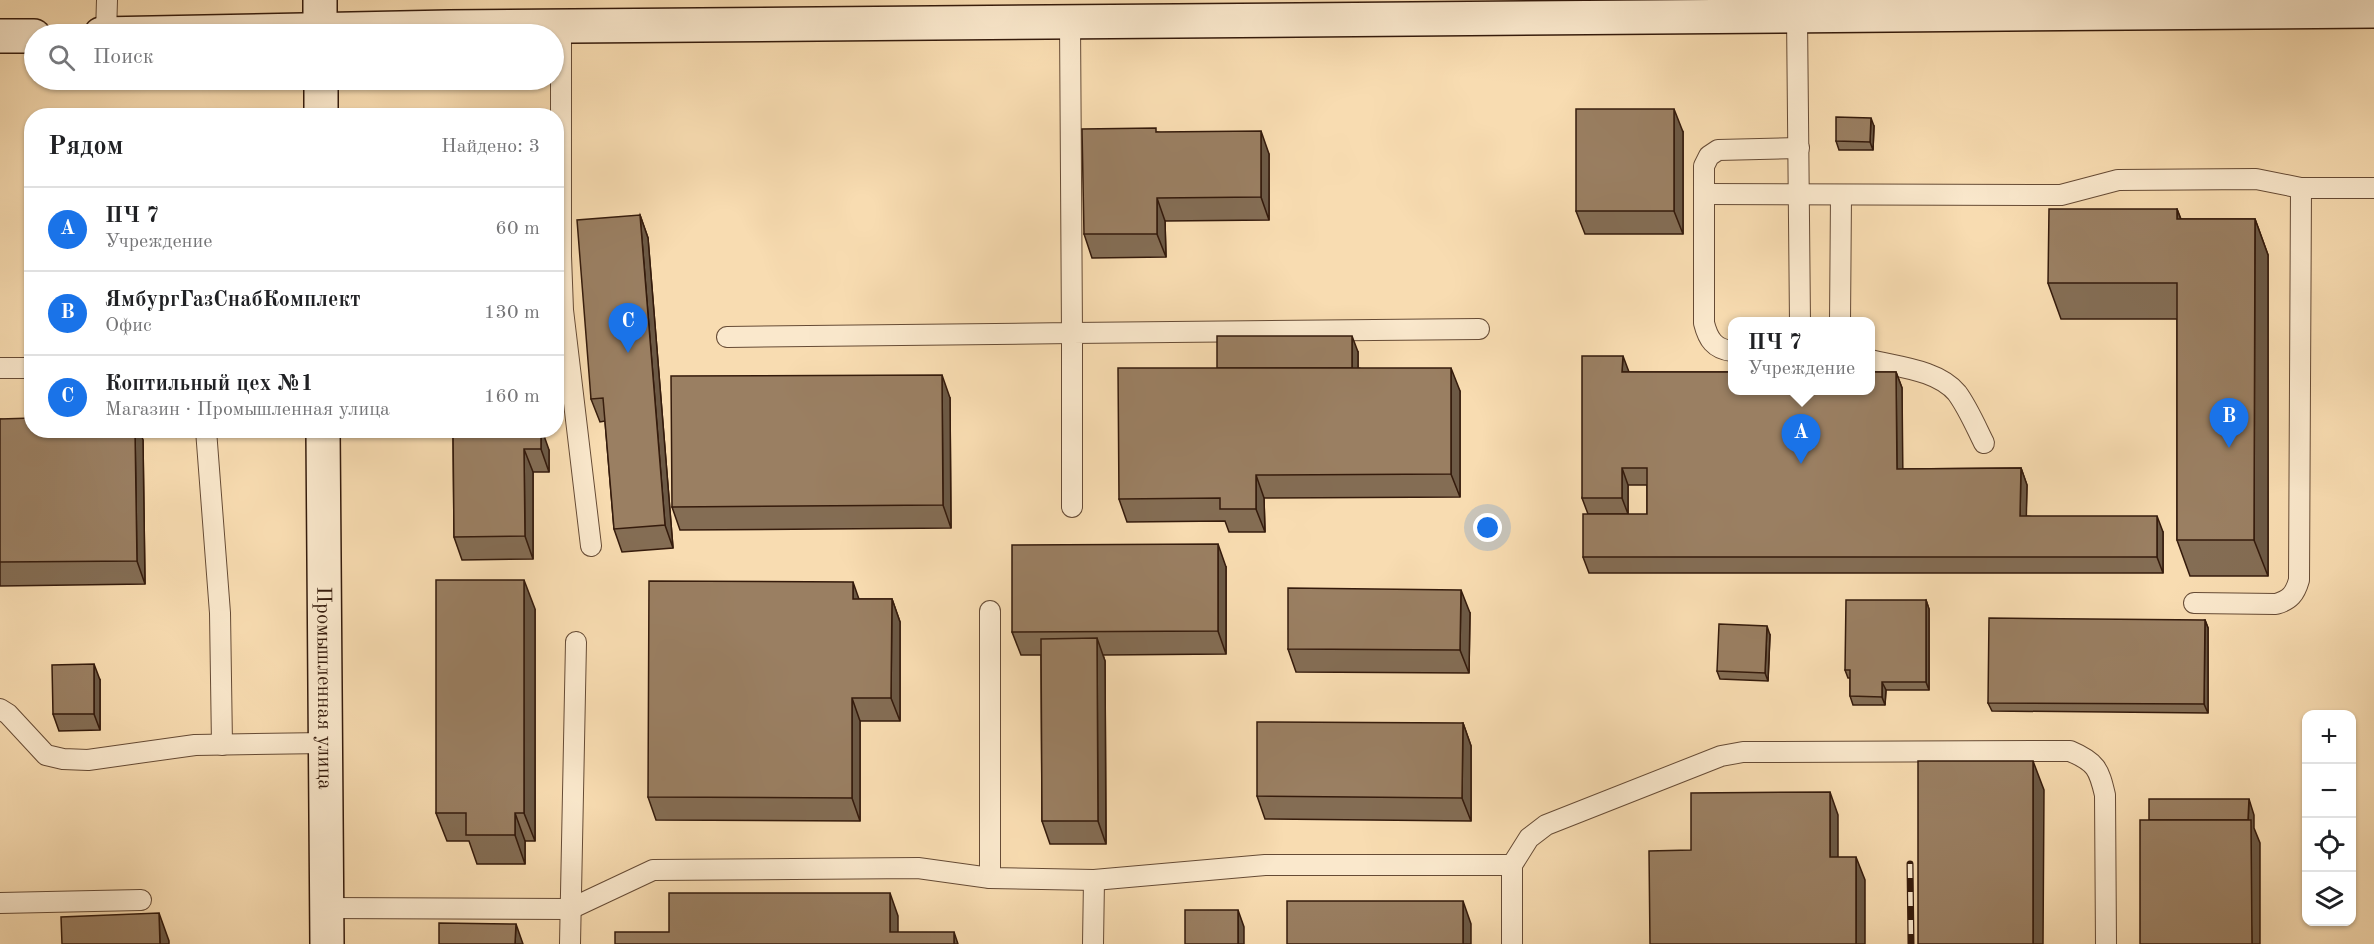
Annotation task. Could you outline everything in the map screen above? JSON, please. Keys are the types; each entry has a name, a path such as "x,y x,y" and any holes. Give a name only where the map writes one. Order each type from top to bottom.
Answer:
{"main road":[{"path":"564,27 1070,22 1107,11 2374,11"},
{"path":"284,24 320,22 416,24"},
{"path":"0,36 24,36"},
{"path":"321,90 321,108"},
{"name":"Промышленная улица","path":"323,438 327,944"}],"lane":[{"path":"106,24 107,0"},
{"path":"1800,317 1799,148 1810,10"},
{"path":"1070,22 1072,507"},
{"path":"561,90 561,108"},
{"path":"1728,350 1716,346 1707,336 1704,323 1704,166 1709,156 1718,150 1799,148"},
{"path":"1704,194 2061,195 2118,180 2256,179 2301,188 2374,188"},
{"path":"2194,603 2276,603 2286,601 2296,592 2299,568 2301,188"},
{"path":"1840,195 1840,317"},
{"path":"564,318 591,546"},
{"path":"727,336 1479,329"},
{"path":"1875,361 1925,374 1942,381 1957,393 1984,443"},
{"path":"0,368 24,368"},
{"path":"207,438 220,613 222,745"},
{"path":"990,611 990,878"},
{"path":"570,944 576,642"},
{"path":"0,709 8,714 46,755 63,759 88,760 195,745 325,743"},
{"path":"1512,944 1512,865 1529,838 1546,825 1721,756 1743,752 2070,750 2087,758 2100,772 2105,795 2106,944"},
{"path":"326,908 570,909 653,870 918,868 990,878 1094,880 1265,865 1512,865"},
{"path":"1093,944 1094,880"},
{"path":"0,903 141,900"}],"building":[{"path":"1576,109 1674,109 1674,211 1576,211"},
{"path":"1836,117 1871,118 1870,142 1836,141"},
{"path":"1156,128 1156,132 1261,131 1261,197 1157,198 1157,234 1084,234 1082,129"},
{"path":"2049,209 2177,209 2177,219 2255,219 2254,540 2177,540 2177,283 2048,283"},
{"path":"640,215 665,525 614,529 603,398 591,399 577,220"},
{"path":"1217,336 1352,336 1352,368 1217,368"},
{"path":"1582,356 1623,356 1622,372 1728,372 1728,395 1875,395 1875,372 1896,372 1897,469 2021,468 2020,516 2157,516 2157,557 1583,557 1583,514 1647,514 1647,468 1622,468 1622,498 1582,498"},
{"path":"1118,368 1451,368 1451,474 1256,475 1256,509 1220,509 1220,498 1119,499"},
{"path":"942,375 943,505 672,507 671,376"},
{"path":"24,418 24,438 135,438 137,561 0,562 0,419"},
{"path":"453,438 541,438 541,449 524,449 525,536 454,537"},
{"path":"1218,544 1218,631 1012,632 1012,545"},
{"path":"436,580 524,580 524,813 515,813 515,835 466,835 466,813 436,813"},
{"path":"649,581 853,582 853,599 892,599 891,698 852,698 852,798 648,797"},
{"path":"1288,588 1461,590 1460,650 1288,649"},
{"path":"1846,600 1926,600 1926,682 1882,682 1882,697 1850,696 1850,670 1845,670"},
{"path":"1989,618 2205,620 2204,704 1988,703"},
{"path":"1719,624 1767,626 1765,673 1717,671"},
{"path":"1097,638 1098,821 1042,821 1041,639"},
{"path":"94,664 94,714 53,714 52,665"},
{"path":"1257,722 1463,723 1462,798 1257,796"},
{"path":"1918,761 2033,761 2033,944 1918,944"},
{"path":"1830,792 1830,857 1856,857 1856,944 1650,944 1649,851 1691,850 1691,793"},
{"path":"2149,799 2249,799 2248,820 2149,820"},
{"path":"2140,820 2251,820 2252,944 2140,944"},
{"path":"669,893 890,893 890,932 954,932 954,944 615,944 615,932 669,932"},
{"path":"1287,901 1463,901 1463,944 1287,944"},
{"path":"1185,910 1238,910 1238,944 1185,944"},
{"path":"159,913 160,944 62,944 61,917"},
{"path":"439,923 516,924 515,944 439,944"}],"railway":[{"path":"1910,864 1911,944"}],"place":[{"name":"Коптильный цех №1","path":"628,353"},
{"name":"ЯмбургГазСнабКомплект","path":"2229,448"},
{"name":"ПЧ 7","path":"1801,464"}]}
